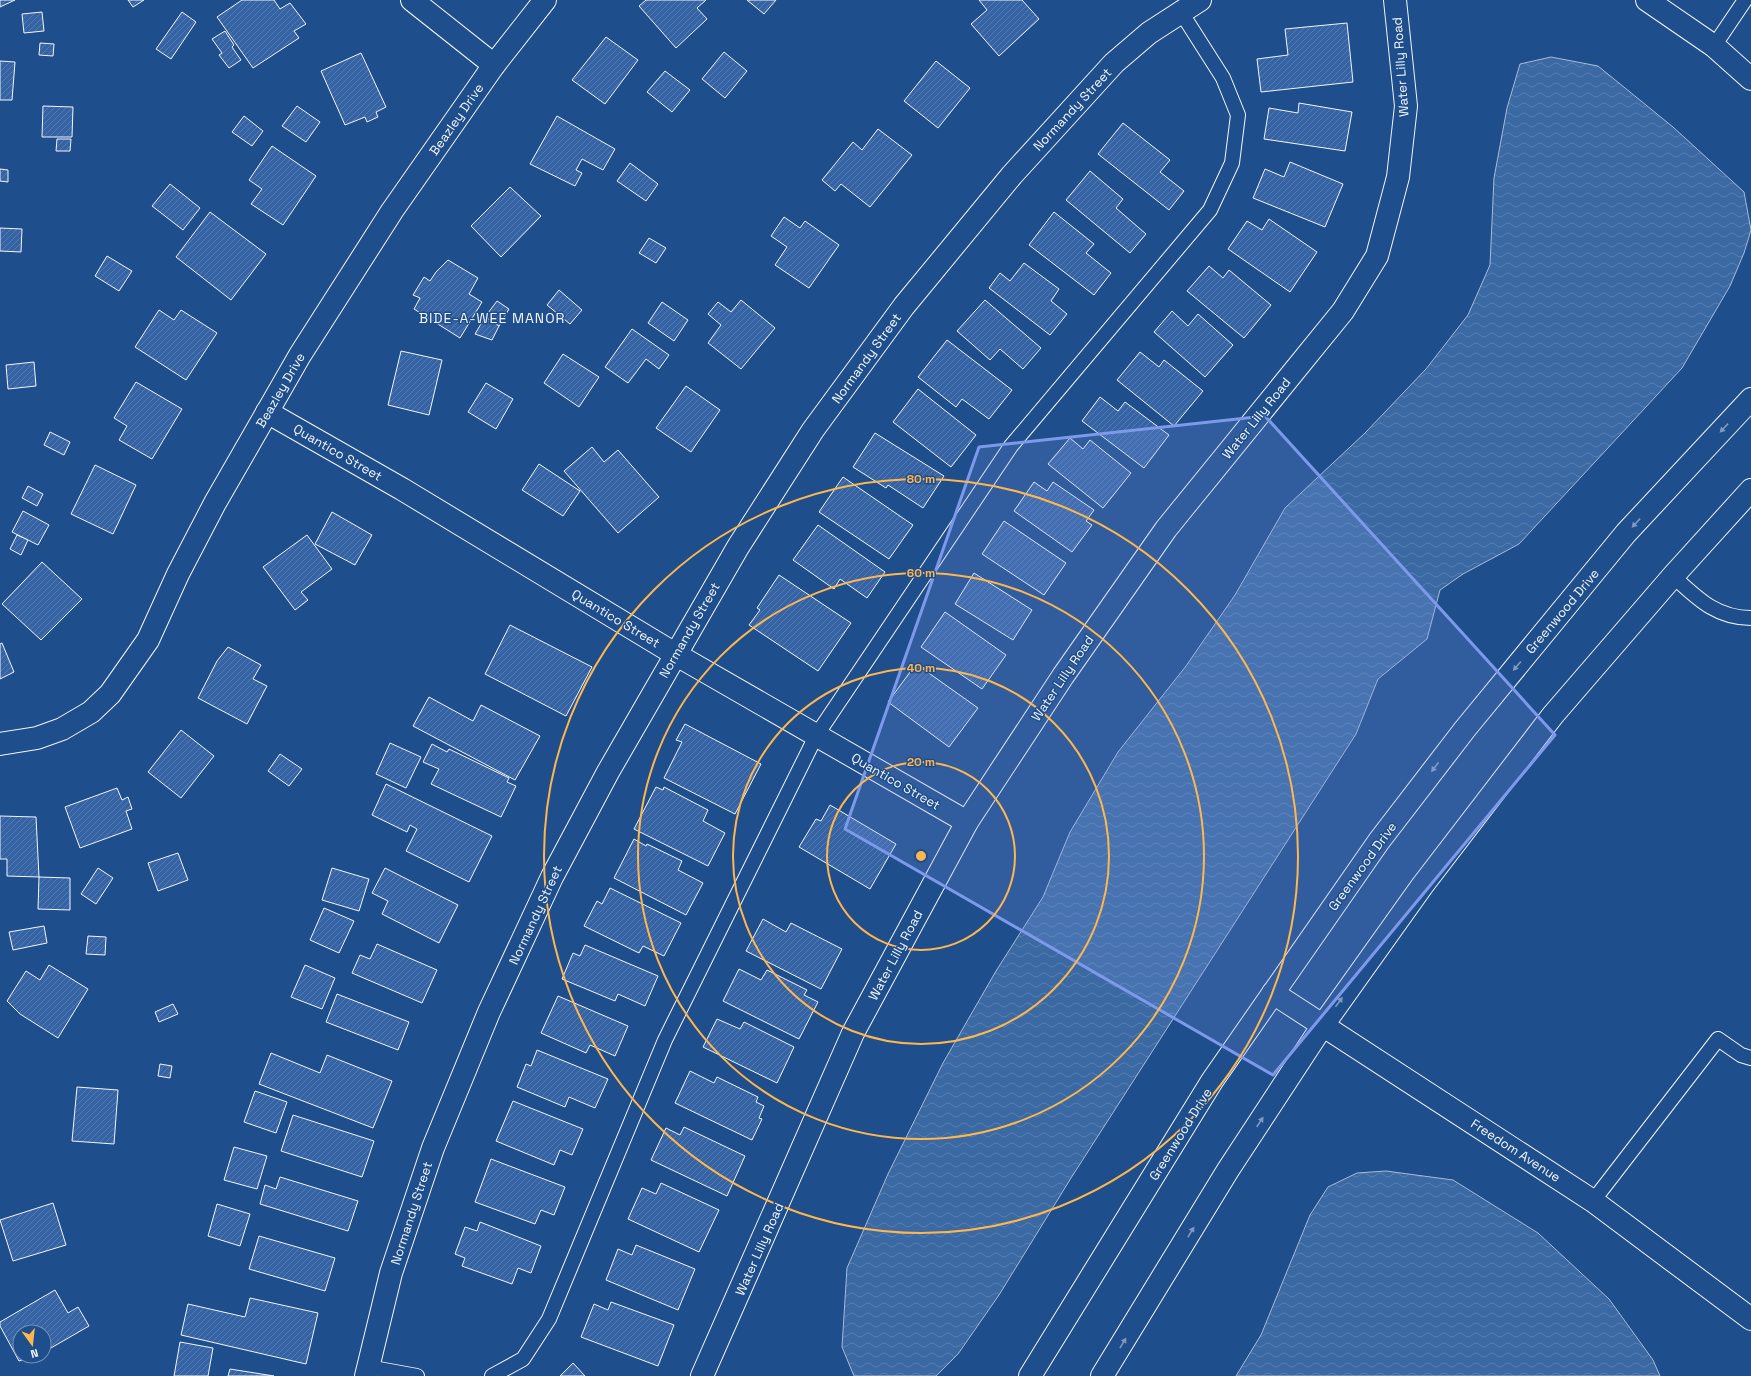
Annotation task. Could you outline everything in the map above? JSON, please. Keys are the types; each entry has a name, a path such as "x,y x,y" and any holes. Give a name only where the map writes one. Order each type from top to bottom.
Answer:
{"street":[{"path":"412,0 494,65"},
{"name":"Beazley Drive","path":"0,744 37,738 62,729 91,712 110,694 148,640 178,574 198,535 266,412 300,355 392,211 494,65 545,0"},
{"name":"Normandy Street","path":"367,1371 392,1273 432,1148 489,1012 552,877 608,772 738,547 813,430 904,306 1012,175 1114,63 1149,33 1200,0"},
{"name":"Water Lilly Road","path":"702,1376 854,1033 967,822 1063,676 1166,529 1343,311 1377,256 1398,177 1406,106 1395,0"},
{"path":"1647,0 1714,46 1751,79"},
{"name":"Greenwood Drive","path":"1030,1376 1212,1081 1379,841 1464,729 1626,533 1751,399"},
{"name":"Quantico Street","path":"266,412 402,489 675,654 967,822"},
{"path":"1102,1376 1228,1170 1323,1025 1422,886 1553,715 1673,576 1751,490"},
{"name":"Freedom Avenue","path":"1273,993 1593,1201 1751,1319"}],"lane":[{"path":"1714,46 1744,0"},
{"path":"492,1376 523,1359 549,1319 665,1040 816,736 1011,446 1210,210 1232,163 1238,116 1223,78 1181,12"},
{"path":"1673,576 1704,604 1723,614 1751,618"},
{"path":"1593,1201 1718,1039 1741,1055 1751,1058"},
{"path":"367,1371 417,1376"}],"highlighted area":[{"path":"1265,416 1555,735 1273,1075 845,829 979,447"}],"water":[{"path":"1551,57 1598,66 1673,127 1744,192 1751,230 1744,253 1730,286 1682,368 1519,544 1463,574 1440,590 1427,639 1378,679 1356,734 1071,1178 999,1295 958,1354 936,1376 854,1376 842,1347 847,1268 888,1174 943,1063 996,971 1043,897 1070,832 1118,752 1186,666 1235,595 1285,508 1365,433 1426,369 1468,315 1490,265 1494,178 1507,108 1520,64"},
{"path":"1386,1171 1453,1180 1538,1233 1609,1299 1653,1360 1660,1376 1236,1376 1261,1335 1310,1215 1328,1187 1357,1173"}],"building":[{"path":"0,0 15,0 0,7"},
{"path":"128,0 144,0 133,7"},
{"path":"242,0 274,0 280,9 290,3 306,24 294,31 299,38 253,68 217,17"},
{"path":"646,0 706,0 697,8 707,19 676,48 639,6"},
{"path":"747,0 776,0 764,14"},
{"path":"979,0 1022,0 1039,19 999,56 971,24 987,10"},
{"path":"42,12 44,31 24,33 22,14"},
{"path":"182,12 196,22 171,59 156,49"},
{"path":"1347,23 1353,82 1261,92 1257,59 1288,55 1285,29"},
{"path":"225,31 234,45 232,47 241,60 229,68 219,55 222,53 212,39"},
{"path":"606,37 638,60 605,104 572,80"},
{"path":"40,43 54,44 53,56 39,55"},
{"path":"724,52 747,71 725,98 702,79"},
{"path":"361,53 386,107 376,112 378,117 367,122 365,117 345,125 321,71"},
{"path":"0,61 15,62 12,100 0,100"},
{"path":"936,61 970,88 938,128 904,101"},
{"path":"665,71 690,90 672,112 647,92"},
{"path":"1299,103 1352,112 1345,151 1264,139 1269,108 1298,113"},
{"path":"43,106 73,107 72,137 42,137"},
{"path":"297,106 320,122 306,142 282,126"},
{"path":"244,116 263,131 252,146 232,132"},
{"path":"557,116 615,149 603,170 582,159 576,170 582,173 575,186 530,164"},
{"path":"1123,123 1170,160 1160,172 1184,191 1169,210 1098,154"},
{"path":"878,129 912,155 870,207 841,184 835,191 822,180 853,142 862,150"},
{"path":"57,139 71,139 70,151 56,151"},
{"path":"272,146 316,176 283,225 251,204 262,189 249,180"},
{"path":"1290,162 1343,184 1325,227 1253,198 1265,169 1284,177"},
{"path":"630,163 658,184 646,201 617,181"},
{"path":"0,169 8,170 8,182 0,181"},
{"path":"1090,171 1123,199 1116,208 1146,234 1130,253 1066,200"},
{"path":"170,184 200,208 183,230 152,206"},
{"path":"510,187 541,216 501,257 471,226"},
{"path":"210,212 266,254 231,300 176,257"},
{"path":"1054,212 1094,244 1086,253 1111,273 1094,295 1029,245"},
{"path":"784,217 800,228 805,221 839,245 809,288 775,265 787,247 771,236"},
{"path":"1269,219 1317,252 1290,292 1228,249 1247,221 1262,230"},
{"path":"0,228 22,229 21,252 0,251"},
{"path":"649,238 666,248 656,263 639,253"},
{"path":"107,256 132,271 119,291 95,276"},
{"path":"448,260 478,278 469,294 482,302 460,338 414,309 420,298 413,295 424,277 430,281 436,272"},
{"path":"1024,263 1059,289 1051,301 1067,314 1050,335 989,288 1000,273 1010,281"},
{"path":"1209,266 1223,278 1229,270 1271,305 1244,338 1187,291"},
{"path":"559,290 582,310 570,324 547,305"},
{"path":"741,300 775,328 741,369 708,343 721,325 708,314 718,302 731,312"},
{"path":"985,300 1041,348 1023,369 1000,349 990,360 957,331"},
{"path":"497,301 509,309 499,326 485,317"},
{"path":"662,302 688,320 674,341 648,323"},
{"path":"159,310 174,320 181,310 217,333 186,380 135,347"},
{"path":"1172,311 1188,326 1198,314 1233,345 1205,377 1154,332"},
{"path":"485,317 499,326 492,340 475,334"},
{"path":"632,329 669,355 659,369 646,359 628,383 605,367"},
{"path":"947,340 1012,390 989,419 962,399 956,407 918,377"},
{"path":"401,351 442,360 429,415 388,405"},
{"path":"1140,352 1159,367 1164,360 1203,391 1174,426 1117,380"},
{"path":"563,354 599,377 579,407 544,383"},
{"path":"34,362 36,386 8,389 6,365"},
{"path":"136,382 182,409 152,459 119,440 127,426 114,418"},
{"path":"486,383 513,399 496,429 468,412"},
{"path":"686,386 720,410 691,452 656,428"},
{"path":"918,389 976,435 951,467 893,422"},
{"path":"1100,397 1118,411 1125,402 1169,435 1144,468 1082,421"},
{"path":"50,432 70,442 64,455 44,445"},
{"path":"875,433 944,476 923,508 888,485 886,488 853,467"},
{"path":"1070,438 1083,449 1090,440 1131,473 1103,508 1048,464"},
{"path":"592,447 604,462 618,450 659,497 618,533 564,471"},
{"path":"539,464 580,491 563,516 522,490"},
{"path":"95,465 136,485 113,534 71,514"},
{"path":"843,477 913,525 889,559 819,512"},
{"path":"1034,482 1047,491 1053,482 1094,510 1086,521 1092,525 1072,552 1014,511"},
{"path":"28,486 43,494 37,506 22,498"},
{"path":"23,511 49,525 38,545 12,532"},
{"path":"332,512 372,535 355,565 315,544"},
{"path":"1004,521 1066,563 1044,595 982,554"},
{"path":"818,525 885,572 867,598 840,579 834,589 793,560"},
{"path":"17,535 28,540 21,555 10,549"},
{"path":"307,535 332,569 301,592 308,600 295,610 263,567"},
{"path":"42,562 82,599 41,640 2,604"},
{"path":"974,573 1032,610 1013,640 955,604"},
{"path":"779,575 851,623 818,671 749,625 760,610 757,608"},
{"path":"945,612 1006,655 982,689 921,647"},
{"path":"510,625 592,667 566,716 485,674"},
{"path":"2,643 14,672 0,679 0,644"},
{"path":"228,647 261,665 253,679 267,686 247,724 198,698 217,661"},
{"path":"916,664 978,708 949,747 888,702"},
{"path":"429,697 473,721 481,705 540,736 515,780 413,726"},
{"path":"685,724 761,764 735,814 664,778 682,742 676,740"},
{"path":"181,730 214,756 181,798 148,772"},
{"path":"390,743 421,757 406,788 376,774"},
{"path":"432,744 447,752 449,749 509,778 507,782 516,786 501,817 431,784 439,769 423,762"},
{"path":"280,754 302,769 289,786 268,771"},
{"path":"386,784 492,836 469,882 406,851 417,829 410,825 407,832 372,815"},
{"path":"656,787 663,790 664,787 708,810 703,821 725,833 708,866 634,829"},
{"path":"117,788 122,800 128,797 132,809 126,811 132,829 80,848 65,807"},
{"path":"830,805 896,844 870,889 799,847 816,819 821,821"},
{"path":"0,816 36,817 39,877 7,876 7,859 0,859"},
{"path":"634,839 646,846 647,844 682,861 678,870 703,883 686,915 614,878"},
{"path":"178,853 188,880 158,891 148,863"},
{"path":"98,868 113,878 96,904 81,894"},
{"path":"332,868 369,879 359,911 322,900"},
{"path":"385,868 458,905 439,943 382,914 388,901 372,893"},
{"path":"39,877 70,878 70,910 38,909"},
{"path":"610,888 681,923 664,956 643,946 639,953 584,926 597,901 602,904"},
{"path":"324,908 354,921 339,953 310,940"},
{"path":"763,919 786,932 791,923 842,949 821,989 746,951"},
{"path":"44,926 47,943 13,950 9,932"},
{"path":"88,936 106,937 105,955 86,954"},
{"path":"377,944 437,970 422,1003 352,973 360,955 370,959"},
{"path":"585,945 658,976 645,1006 618,994 615,1001 562,979 573,953 580,956"},
{"path":"49,965 88,989 58,1038 20,1014 7,1001 26,971 40,980"},
{"path":"305,965 335,978 322,1009 291,997"},
{"path":"739,969 761,980 767,970 807,990 804,995 818,1002 799,1039 723,1001"},
{"path":"337,994 409,1022 398,1050 326,1022"},
{"path":"558,996 628,1026 615,1056 590,1045 586,1053 541,1033"},
{"path":"173,1004 178,1014 159,1022 155,1012"},
{"path":"717,1019 740,1029 744,1022 794,1047 777,1083 703,1047"},
{"path":"537,1050 608,1079 595,1108 569,1097 565,1107 517,1087 526,1064 531,1066"},
{"path":"271,1053 320,1073 327,1055 392,1081 373,1128 259,1084"},
{"path":"160,1064 172,1066 170,1078 158,1076"},
{"path":"690,1071 714,1083 717,1077 758,1097 756,1102 764,1106 759,1118 762,1119 752,1140 675,1103"},
{"path":"77,1087 118,1090 114,1144 72,1141"},
{"path":"255,1091 287,1102 276,1133 244,1122"},
{"path":"513,1101 583,1129 572,1155 560,1150 554,1165 496,1141"},
{"path":"293,1115 374,1141 362,1177 281,1151"},
{"path":"684,1127 745,1156 727,1196 651,1160 666,1128 680,1135"},
{"path":"234,1147 267,1156 257,1189 224,1180"},
{"path":"491,1159 565,1187 554,1215 541,1210 535,1224 475,1202"},
{"path":"280,1177 358,1201 348,1231 260,1204 265,1185 276,1189"},
{"path":"661,1183 719,1210 699,1252 628,1219 642,1188 656,1194"},
{"path":"53,1203 66,1245 13,1261 0,1220"},
{"path":"217,1204 250,1214 240,1246 208,1236"},
{"path":"480,1222 541,1246 531,1273 518,1268 512,1284 462,1266 465,1258 455,1254 465,1227 477,1231"},
{"path":"259,1236 335,1258 325,1291 249,1269"},
{"path":"636,1245 695,1269 678,1310 606,1280 618,1249 632,1255"},
{"path":"55,1290 68,1313 78,1307 89,1326 52,1347 52,1324 12,1324 12,1348 0,1326 0,1322"},
{"path":"250,1298 318,1313 306,1364 181,1335 188,1304 245,1317"},
{"path":"611,1302 674,1325 658,1366 581,1337 594,1304 608,1310"},
{"path":"180,1342 213,1348 208,1376 174,1376"},
{"path":"573,1363 585,1376 560,1376"},
{"path":"230,1369 274,1376 228,1376"}],"district":[{"name":"BIDE-A-WEE MANOR","path":"492,318"}]}
